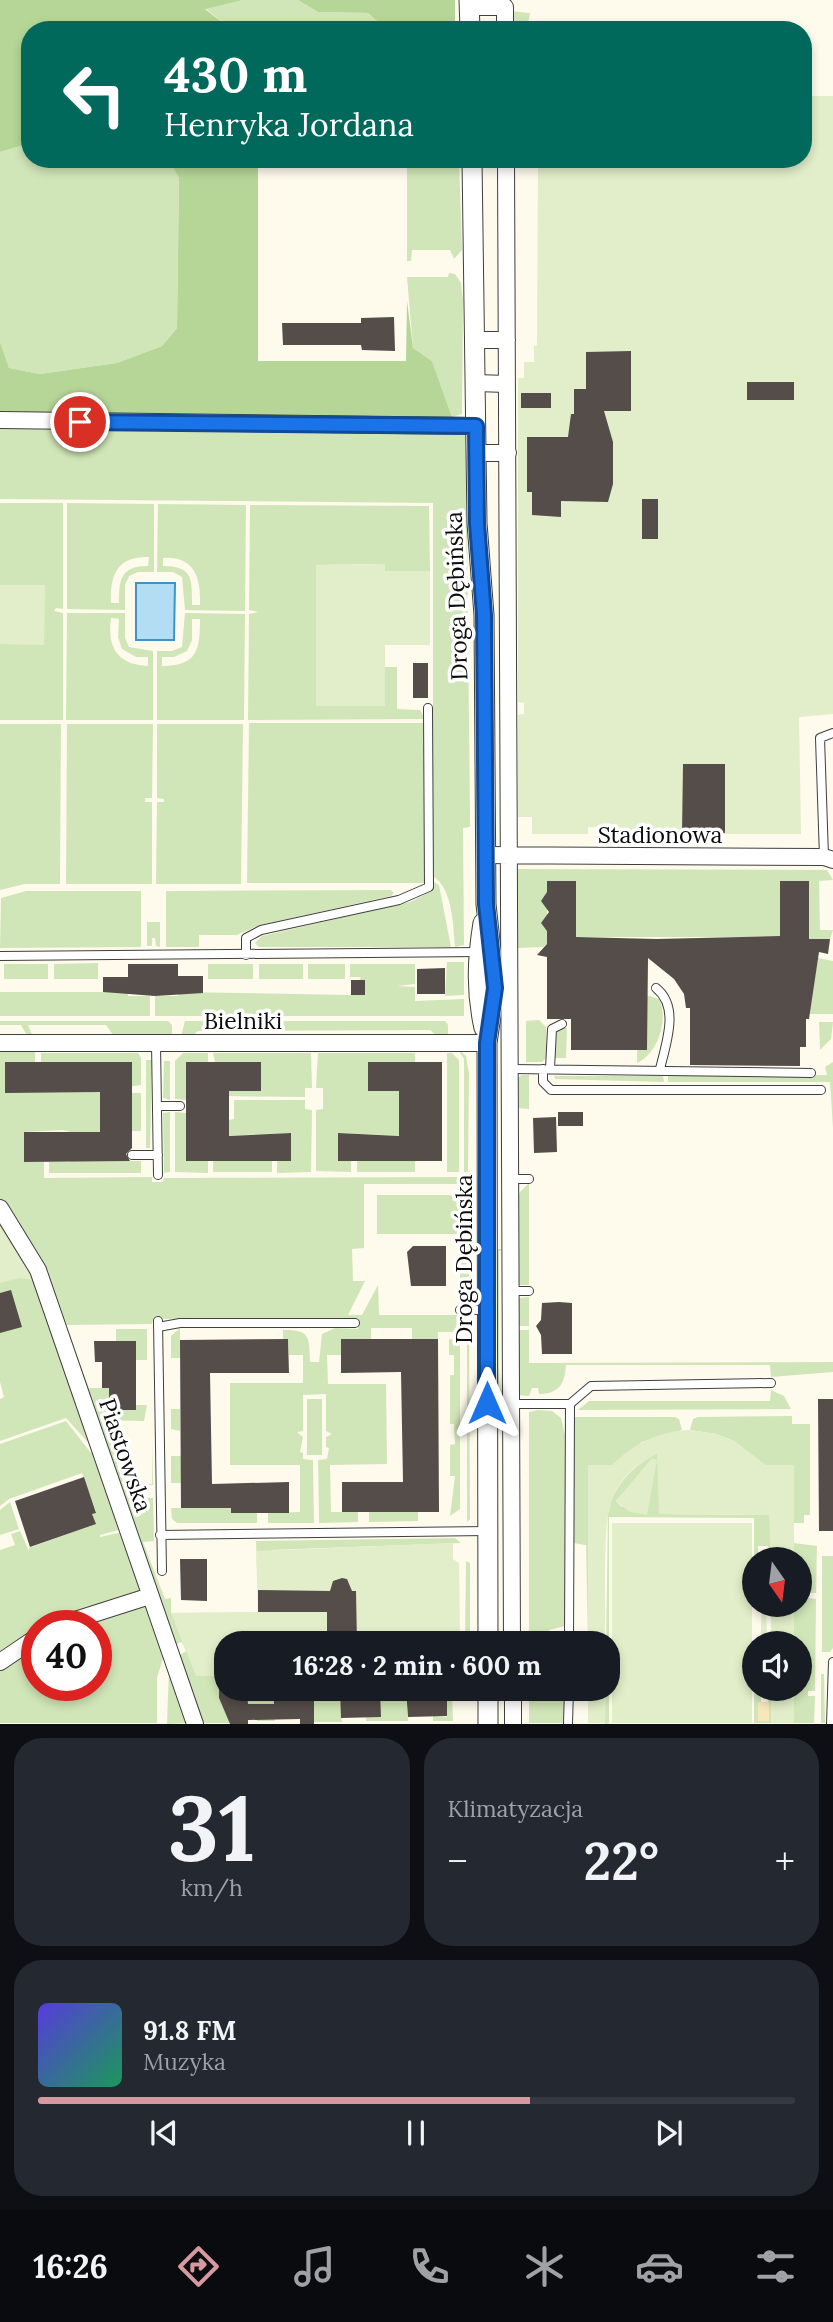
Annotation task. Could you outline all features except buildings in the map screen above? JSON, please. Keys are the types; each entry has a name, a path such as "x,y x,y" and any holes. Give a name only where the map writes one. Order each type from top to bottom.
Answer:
{"street":[{"path":"470,21 469,3 505,7 505,21"},
{"name":"Droga Dębińska","path":"472,168 477,523 484,615 486,952 477,996 487,1043 488,1631"},
{"path":"506,168 512,1161 520,1179 520,1291 512,1404 512,1631"},
{"path":"476,340 507,340"},
{"path":"476,383 507,384"},
{"path":"0,420 476,426"},
{"path":"477,453 508,453"},
{"path":"485,778 510,778"},
{"name":"Stadionowa","path":"486,855 829,858"},
{"name":"Bielniki","path":"0,1043 487,1043"},
{"path":"486,1069 512,1069"},
{"path":"487,1170 512,1161"},
{"path":"487,1170 520,1179"},
{"name":"Piastowska","path":"0,1208 38,1270 195,1724"},
{"path":"487,1403 512,1404"},
{"path":"105,1610 150,1595"},
{"path":"0,1662 21,1648"},
{"path":"488,1701 488,1724"},
{"path":"513,1701 513,1724"}],"lane":[{"path":"246,955 246,938 261,930 399,900 429,887 428,708"},
{"path":"829,858 820,738 833,733"},
{"path":"0,956 486,952"},
{"path":"656,988 665,995 670,1011 668,1037 660,1069"},
{"path":"562,1024 552,1029 543,1082 551,1090 821,1090"},
{"path":"156,1043 158,1175"},
{"path":"512,1069 811,1073"},
{"path":"157,1106 180,1107"},
{"path":"132,1155 158,1155"},
{"path":"460,1310 487,1310"},
{"path":"162,1571 158,1324 355,1323"},
{"path":"512,1404 570,1404 591,1386 771,1383"},
{"path":"569,1631 570,1404"},
{"path":"160,1535 488,1531"},
{"path":"831,1724 833,1662"},
{"path":"568,1724 569,1701"}],"green space":[{"path":"0,0 243,0 205,9 221,21 21,21 21,146 0,152"},
{"path":"243,0 298,0 318,12 368,13 377,21 221,21 205,8"},
{"path":"298,0 455,0 455,21 377,21 368,13 318,12"},
{"path":"510,11 530,13 529,21 510,21"},
{"path":"812,96 833,96 833,714 799,717 801,834 614,834 614,827 588,827 588,834 532,834 532,817 518,817 518,715 524,714 524,703 518,702 518,378 524,378 524,362 534,362 534,346 537,345 538,168 812,168"},
{"path":"21,146 21,168 173,168 179,178 177,328 162,346 117,363 40,374 9,368 0,342 0,152"},
{"path":"173,168 258,168 258,361 406,361 407,301 413,348 432,361 452,417 0,414 0,342 9,368 40,374 117,363 162,346 177,328 179,178"},
{"path":"407,168 459,168 462,250 454,259 450,250 412,250 411,261 407,261"},
{"path":"449,273 455,274 461,283 463,300 462,414 452,417 432,361 413,348 407,277 448,277"},
{"path":"0,427 466,435 470,827 463,828 464,945 455,947 448,898 445,889 433,876 433,503 0,499"},
{"path":"0,503 63,503 63,609 56,608 54,611 63,613 63,720 0,720"},
{"path":"67,503 154,504 154,572 138,572 129,576 125,585 125,610 67,609","holes":["149,557 148,566 127,571 121,581 119,603 111,603 112,584 118,569 129,560"]},
{"path":"158,504 246,505 245,611 185,610 182,577 173,572 157,572","holes":["163,558 174,558 194,570 199,586 200,605 192,605 191,581 185,571 163,566"]},
{"path":"250,505 429,506 430,571 385,571 384,564 316,565 385,706 385,667 397,667 397,709 420,710 425,719 248,720 249,614 258,612 249,610"},
{"path":"385,564 385,571 430,571 430,645 385,645 385,706 316,706 316,565"},
{"path":"0,585 45,585 44,645 0,644"},
{"path":"67,613 125,613 125,638 129,647 153,651 153,720 66,720","holes":["111,618 119,619 118,637 122,649 136,657 148,657 148,666 129,662 116,652 110,628"]},
{"path":"185,613 245,614 244,720 157,720 157,651 172,651 182,647","holes":["192,619 200,619 199,639 194,654 183,663 162,666 162,657 174,657 187,651 192,640"]},
{"path":"249,723 425,723 425,883 247,883"},
{"path":"0,724 61,724 60,884 25,884 0,890"},
{"path":"67,724 153,724 152,798 145,798 145,802 152,802 152,884 66,884"},
{"path":"157,724 243,724 241,884 156,884 157,802 164,802 164,799 157,798"},
{"path":"516,869 827,870 833,880 819,881 820,930 833,930 830,939 809,939 809,881 781,881 780,937 576,937 576,881 548,881 547,895 541,901 547,907 547,916 541,923 547,929 547,944 543,947 516,948"},
{"path":"433,881 439,885 451,947 259,947 255,943 262,936 410,902 432,891"},
{"path":"391,890 394,893 391,896 260,925 237,935 199,935 199,947 166,947 166,891"},
{"path":"26,891 141,891 141,947 0,948 1,898"},
{"path":"147,922 160,922 160,947 156,946 155,938 152,938 152,946 147,946"},
{"path":"818,958 833,961 833,1014 809,1014"},
{"path":"447,962 464,962 464,995 445,996"},
{"path":"98,963 98,979 54,979 54,964"},
{"path":"4,964 48,964 48,979 4,979"},
{"path":"208,964 253,964 253,979 208,979"},
{"path":"259,964 303,964 303,979 259,979"},
{"path":"308,964 345,964 345,979 308,979"},
{"path":"350,964 415,964 415,984 397,986 415,987 415,1001 464,999 464,1016 155,1016 155,996 178,996 178,992 351,995 361,977 350,977"},
{"path":"0,992 128,992 128,996 150,996 150,1016 0,1016"},
{"path":"646,995 659,999 662,1026 651,1052 637,1063 637,1050 647,1033"},
{"path":"539,1020 546,1027 547,1057 542,1062 526,1062 526,1021"},
{"path":"0,1021 168,1021 172,1025 172,1036 114,1036 106,1025 28,1025 33,1037 28,1037 21,1025 0,1025"},
{"path":"185,1021 445,1021 448,1025 448,1036 437,1036 430,1030 198,1031 192,1036 181,1036"},
{"path":"819,1022 833,1022 831,1039 820,1050"},
{"path":"562,1028 567,1028 566,1058 554,1058 555,1034"},
{"path":"0,1048 35,1048 35,1062 6,1092 71,1092 41,1062 41,1053 138,1053 141,1058 141,1085 92,1092 101,1092 101,1132 92,1132 92,1161 141,1161 141,1173 49,1173 49,1162 71,1162 71,1132 24,1132 24,1162 44,1162 44,1178 152,1177 152,1182 163,1182 164,1178 459,1177 459,1184 364,1184 364,1248 352,1249 353,1281 365,1281 348,1315 362,1315 378,1285 379,1315 460,1315 458,1332 438,1332 438,1339 412,1339 412,1328 371,1328 371,1339 341,1355 327,1355 328,1384 386,1384 387,1464 330,1465 331,1512 358,1512 358,1522 319,1523 318,1460 327,1459 329,1448 326,1447 326,1437 332,1434 326,1431 326,1394 303,1395 303,1431 297,1432 303,1437 300,1452 303,1453 303,1459 313,1460 314,1523 268,1523 268,1513 300,1512 300,1465 230,1465 230,1383 303,1383 303,1355 289,1355 288,1340 283,1339 283,1330 303,1333 308,1340 310,1362 319,1362 322,1334 335,1328 358,1329 358,1318 153,1319 152,1324 62,1325 31,1245 0,1199"},
{"path":"458,1049 466,1056 469,1073 468,1172 464,1172 464,1059"},
{"path":"183,1053 208,1053 208,1062 186,1100 175,1099 175,1061"},
{"path":"213,1053 311,1053 312,1088 305,1088 305,1097 223,1096"},
{"path":"318,1053 415,1053 415,1062 368,1062 368,1090 405,1087 405,1136 338,1133 338,1161 351,1161 351,1172 316,1171 316,1110 323,1109 323,1088 316,1088"},
{"path":"447,1053 452,1053 459,1060 459,1172 447,1172"},
{"path":"146,1060 152,1060 150,1148 146,1148"},
{"path":"164,1061 170,1061 170,1100 163,1098"},
{"path":"833,1062 833,1128 830,1082 668,1082 668,1076 827,1075 825,1067"},
{"path":"521,1075 529,1075 529,1109 516,1108 517,1080"},
{"path":"554,1076 663,1076 664,1082 555,1079"},
{"path":"132,1093 141,1093 141,1131 132,1131"},
{"path":"234,1100 305,1100 305,1109 312,1110 311,1172 277,1173 277,1161 291,1161 290,1133 223,1136 229,1120 234,1119"},
{"path":"170,1112 170,1172 164,1173 163,1113"},
{"path":"175,1112 186,1113 186,1161 208,1161 208,1173 175,1172"},
{"path":"213,1161 272,1161 272,1172 213,1172"},
{"path":"357,1161 415,1161 415,1172 357,1172"},
{"path":"529,1183 529,1285 517,1285 517,1195"},
{"path":"377,1195 469,1195 469,1304 460,1304 460,1234 377,1234"},
{"path":"0,1218 28,1261 94,1449 66,1418 0,1441 0,1399 4,1397 0,1382"},
{"path":"0,1227 34,1280 19,1278 0,1283"},
{"path":"497,1249 508,1249 499,1251 499,1388 503,1395 497,1392"},
{"path":"529,1297 529,1326 518,1326 518,1298"},
{"path":"467,1315 470,1519 467,1522"},
{"path":"180,1328 180,1358 171,1358 171,1336"},
{"path":"116,1329 147,1329 147,1360 136,1360 136,1341 116,1341"},
{"path":"64,1330 68,1330 89,1388 109,1388 136,1409 136,1405 147,1405 144,1421 102,1420 110,1443 117,1443 117,1465 124,1484 152,1484 153,1442 153,1485 129,1485 129,1497 153,1498 154,1541 143,1542 165,1599 171,1598 171,1613 309,1612 258,1631 214,1631 214,1701 220,1701 230,1723 202,1723 177,1657 186,1651 182,1642 176,1644"},
{"path":"518,1330 529,1330 529,1363 833,1362 833,1372 771,1377 770,1365 566,1365 562,1383 556,1390 539,1394 538,1388 532,1388 529,1396 517,1395"},
{"path":"449,1339 460,1339 460,1509 450,1516 455,1476 450,1476 450,1445 455,1444 454,1424 450,1424 450,1375 454,1375 454,1355 449,1355"},
{"path":"771,1390 784,1396 791,1409 578,1410 589,1401 770,1401"},
{"path":"307,1399 322,1399 322,1455 307,1455"},
{"path":"171,1409 180,1409 180,1431 171,1429"},
{"path":"552,1411 561,1418 566,1439 565,1626 549,1631 529,1631 529,1412"},
{"path":"792,1416 792,1424 810,1424 810,1515 804,1515 804,1523 794,1523 794,1465 765,1465 734,1441 716,1434 690,1430 693,1419 698,1417"},
{"path":"574,1417 679,1419 682,1430 642,1442 612,1465 588,1466 588,1631 586,1545 573,1543"},
{"path":"66,1421 91,1453 95,1452 122,1529 100,1537 123,1532 140,1589 137,1593 90,1610 21,1610 21,1642 0,1657 0,1550 15,1545 11,1534 20,1531 29,1551 29,1548 95,1524 92,1514 96,1512 82,1473 9,1499 0,1506 0,1444"},
{"path":"679,1431 716,1434 734,1441 765,1465 794,1465 794,1547 770,1547 769,1515 659,1514 657,1454 627,1475 612,1501 605,1549 605,1631 588,1631 588,1465 612,1465 648,1440"},
{"path":"658,1453 660,1514 770,1515 771,1547 754,1547 754,1518 609,1517 609,1631 606,1631 608,1509 616,1491 634,1469","holes":["652,1461 622,1507 616,1501"]},
{"path":"171,1456 181,1456 181,1483 171,1483"},
{"path":"652,1458 657,1460 647,1515 630,1512 616,1501"},
{"path":"10,1502 19,1529 0,1535 0,1510"},
{"path":"171,1508 231,1508 231,1513 257,1513 257,1523 177,1523 172,1519"},
{"path":"369,1512 418,1512 418,1521 369,1522"},
{"path":"612,1523 752,1523 752,1547 742,1547 742,1617 752,1617 752,1631 742,1631 742,1701 752,1701 752,1723 612,1723 612,1701 620,1701 620,1631 612,1631"},
{"path":"455,1538 461,1543 272,1550 258,1590 256,1541"},
{"path":"453,1543 453,1559 459,1563 460,1631 214,1631 214,1676 196,1676 171,1613 258,1612 256,1551"},
{"path":"794,1543 817,1546 816,1593 812,1593 812,1547 794,1547"},
{"path":"822,1556 833,1556 833,1648 830,1652 822,1652"},
{"path":"466,1561 470,1563 470,1631 465,1631"},
{"path":"812,1598 816,1599 815,1691 812,1691 812,1631 794,1631 794,1617 812,1617"},
{"path":"141,1605 148,1609 164,1655 157,1678 157,1723 0,1723 0,1668 21,1653 21,1701 112,1701 112,1613"},
{"path":"761,1617 766,1617 767,1631 761,1631"},
{"path":"771,1617 794,1617 794,1631 771,1631"},
{"path":"169,1668 189,1723 167,1724"},
{"path":"821,1674 824,1674 825,1723 821,1723"},
{"path":"812,1696 815,1696 814,1723 794,1723 794,1701 812,1701"},
{"path":"248,1701 274,1701 275,1721 257,1721 257,1705 248,1704"},
{"path":"314,1701 341,1701 342,1722 314,1722"},
{"path":"380,1701 407,1701 408,1721 366,1721 366,1717 381,1717"},
{"path":"447,1701 452,1701 453,1721 433,1721 433,1716 447,1717"},
{"path":"529,1701 565,1701 565,1723 529,1723"},
{"path":"588,1701 605,1701 605,1723 588,1723"},
{"path":"605,1701 609,1701 609,1723 605,1724"},
{"path":"754,1701 771,1701 771,1723 754,1723"},
{"path":"771,1701 794,1701 794,1723 771,1723"}],"sand":[{"path":"758,1702 769,1702 769,1721 758,1721"}],"water":[{"path":"136,583 175,583 174,640 136,640"}],"route":[{"path":"80,422 476,426 477,523 484,598 486,904 495,988 487,1043 487,1403"}]}
